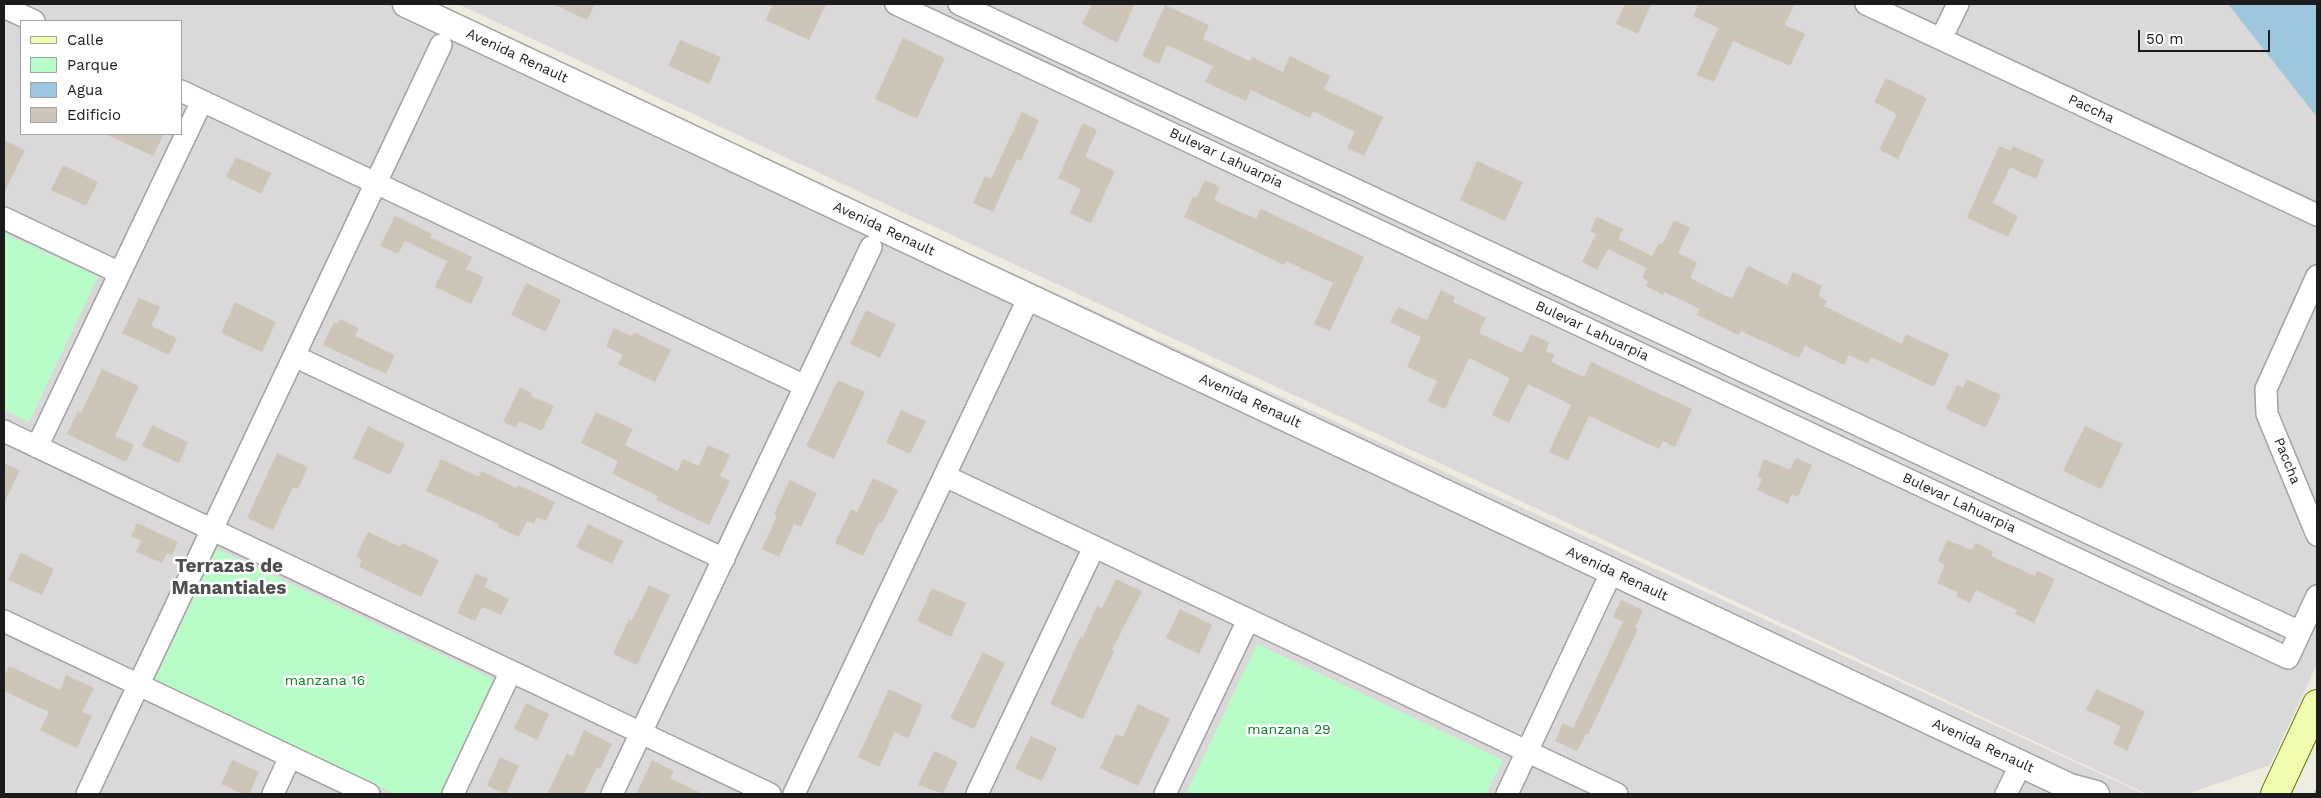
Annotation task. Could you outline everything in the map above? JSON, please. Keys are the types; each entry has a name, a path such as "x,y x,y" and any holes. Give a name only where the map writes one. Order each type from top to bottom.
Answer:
{"main road":[{"path":"2274,789 2317,704"}],"street":[{"name":"Avenida Renault","path":"406,4 1612,571 2075,791 2096,794"},
{"name":"Bulevar Lahuarpia","path":"896,4 2288,658 2300,632"},
{"path":"959,4 2300,632 2317,596"},
{"name":"Paccha","path":"1866,4 2317,215"},
{"path":"1941,39 1958,4"},
{"path":"4,7 32,20"},
{"path":"86,794 441,45"},
{"path":"182,91 805,386"},
{"path":"37,447 202,101"},
{"path":"4,218 120,273"},
{"path":"612,794 871,247"},
{"name":"Paccha","path":"2317,276 2266,389 2265,398 2267,414 2317,535"},
{"path":"794,794 1029,297"},
{"path":"294,356 724,559"},
{"path":"4,431 770,794"},
{"path":"944,476 1617,794"},
{"path":"976,794 1094,547"},
{"path":"1507,794 1612,571"},
{"path":"1164,794 1248,620"},
{"path":"4,621 369,794"},
{"path":"453,794 511,671"},
{"path":"273,794 290,757"},
{"path":"2006,794 2021,764"}],"shaded area":[{"path":"4,4 428,4 2144,794 4,794"},
{"path":"458,4 2317,4 2317,664 2270,765 2187,794 2147,794"}],"green space":[{"path":"4,233 98,277 29,422 4,410"},
{"name":"manzana 16","path":"217,549 493,679 439,794 394,794 154,681"},
{"name":"manzana 29","path":"1257,644 1503,760 1486,794 1186,794"}],"water":[{"path":"2228,4 2317,4 2317,117"}],"building":[{"path":"553,4 595,4 587,20"},
{"path":"773,4 826,4 809,40 766,20"},
{"path":"1092,4 1135,4 1117,43 1082,24"},
{"path":"1625,4 1651,4 1638,34 1616,24"},
{"path":"1699,4 1794,4 1785,25 1805,34 1790,66 1733,41 1714,82 1697,75 1718,28 1693,16"},
{"path":"1165,5 1209,25 1203,39 1250,61 1252,57 1283,72 1290,56 1330,76 1324,89 1383,117 1364,156 1347,148 1355,132 1313,111 1310,118 1251,90 1246,101 1205,82 1213,66 1167,45 1159,64 1142,56"},
{"path":"903,38 945,58 917,119 875,99"},
{"path":"680,40 721,57 709,84 668,66"},
{"path":"1886,78 1927,98 1898,159 1879,150 1897,114 1874,102"},
{"path":"1022,112 1039,120 1021,161 1017,159 993,212 973,203 985,176 991,179"},
{"path":"1083,123 1097,130 1085,157 1115,171 1091,223 1070,213 1081,189 1058,178"},
{"path":"107,135 164,135 153,156"},
{"path":"4,140 25,150 4,193"},
{"path":"1999,146 2011,151 2013,146 2044,160 2036,179 2010,167 1993,203 2018,216 2008,237 1967,218"},
{"path":"236,157 271,173 261,194 226,177"},
{"path":"1477,161 1523,182 1505,221 1460,200"},
{"path":"63,165 98,182 86,206 51,190"},
{"path":"1205,180 1220,187 1214,200 1256,219 1261,209 1364,257 1330,331 1314,324 1333,283 1286,261 1284,265 1184,217 1193,197 1196,198"},
{"path":"395,216 432,234 430,237 472,257 466,269 484,277 471,304 435,287 447,261 405,241 398,254 380,246"},
{"path":"1597,217 1623,229 1618,239 1652,256 1659,243 1662,245 1674,220 1690,228 1678,253 1697,262 1690,278 1732,299 1748,266 1787,285 1793,272 1822,286 1818,296 1827,301 1824,306 1902,344 1906,334 1949,354 1934,387 1871,357 1868,364 1849,355 1844,365 1805,346 1799,358 1741,331 1739,335 1697,315 1700,309 1664,292 1663,295 1646,286 1648,281 1642,278 1647,268 1608,249 1597,270 1582,262 1596,234 1590,231"},
{"path":"526,283 561,300 546,332 511,315"},
{"path":"1441,290 1455,297 1453,302 1486,318 1479,333 1522,353 1531,334 1549,342 1546,351 1555,355 1551,362 1584,377 1591,362 1692,409 1675,447 1663,441 1659,449 1589,416 1568,461 1549,452 1571,405 1528,384 1509,423 1492,415 1510,378 1469,358 1445,409 1428,401 1437,381 1407,367 1421,337 1390,322 1398,307 1427,320"},
{"path":"139,298 160,307 151,326 177,338 169,355 122,333"},
{"path":"235,302 276,322 262,352 221,333"},
{"path":"866,310 896,324 880,358 850,344"},
{"path":"340,319 359,328 355,336 395,355 386,374 323,345 334,322 338,324"},
{"path":"614,328 632,336 634,332 671,350 655,382 618,364 623,355 606,347"},
{"path":"102,369 139,386 115,436 134,445 126,462 67,434 78,411 81,413"},
{"path":"1966,379 2001,395 1986,428 1946,409 1957,385 1963,388"},
{"path":"838,380 865,392 834,459 806,446"},
{"path":"520,387 532,393 531,396 554,406 542,431 519,421 516,428 503,422"},
{"path":"901,410 926,421 910,454 886,443"},
{"path":"596,412 633,429 625,445 678,471 683,459 699,466 708,445 730,455 720,476 730,481 709,525 656,500 658,496 612,474 618,461 581,443"},
{"path":"152,425 188,442 179,463 142,446"},
{"path":"368,426 405,444 390,475 353,458"},
{"path":"2085,426 2123,444 2101,489 2063,471"},
{"path":"277,453 308,467 298,489 293,487 273,530 247,518"},
{"path":"1796,458 1812,465 1798,497 1792,494 1788,504 1757,490 1762,479 1757,477 1764,459 1790,470"},
{"path":"441,459 479,477 481,471 516,488 518,485 555,502 546,521 537,517 534,524 527,521 519,537 498,527 499,524 426,491"},
{"path":"4,463 20,470 4,504"},
{"path":"873,478 898,490 882,524 879,522 863,556 835,543 851,509 857,512"},
{"path":"790,480 817,493 801,527 794,524 779,557 762,549 777,516 774,514"},
{"path":"137,523 178,542 172,555 167,553 162,563 136,552 141,541 131,536"},
{"path":"588,524 623,541 612,564 576,547"},
{"path":"368,532 400,547 402,543 439,560 421,597 359,567 362,560 356,557"},
{"path":"1947,540 1972,550 1975,543 1993,551 1991,556 2035,576 2037,571 2055,579 2034,623 2015,614 2017,610 1976,590 1970,603 1956,596 1958,592 1937,583 1945,565 1938,561"},
{"path":"21,553 54,569 42,595 8,580"},
{"path":"476,573 488,579 484,587 509,599 501,615 482,607 475,621 457,613"},
{"path":"1116,579 1142,591 1112,650 1114,651 1083,719 1050,704 1081,636 1083,637 1097,606 1102,608"},
{"path":"649,585 670,595 637,665 613,654 629,619 632,620"},
{"path":"932,588 966,603 951,637 917,621"},
{"path":"1621,600 1643,610 1635,628 1638,629 1588,735 1586,734 1577,751 1555,741 1563,723 1573,728 1623,622 1613,617"},
{"path":"1180,609 1212,625 1199,654 1166,638"},
{"path":"983,652 1005,663 974,729 950,718"},
{"path":"9,666 60,690 66,675 94,688 82,712 92,716 77,748 40,730 49,712 4,691 4,677"},
{"path":"889,689 923,705 908,739 895,732 879,767 858,757"},
{"path":"2096,689 2145,711 2127,751 2113,744 2121,726 2086,710"},
{"path":"526,703 549,714 537,740 514,729"},
{"path":"1138,704 1170,719 1138,786 1100,768 1116,734 1123,737"},
{"path":"584,730 612,744 600,769 597,767 584,794 547,794 567,753 573,756"},
{"path":"1031,736 1057,748 1042,781 1015,769"},
{"path":"934,751 958,762 943,794 918,785"},
{"path":"500,757 519,766 506,794 487,786"},
{"path":"232,760 259,772 249,794 243,794 221,784"},
{"path":"652,760 674,771 670,778 703,794 636,794"}],"district":[{"name":"Terrazas de Manantiales","path":"229,577"}]}
